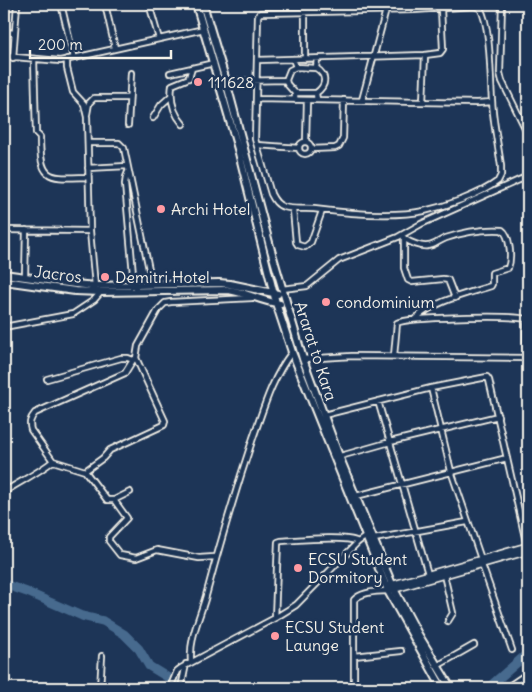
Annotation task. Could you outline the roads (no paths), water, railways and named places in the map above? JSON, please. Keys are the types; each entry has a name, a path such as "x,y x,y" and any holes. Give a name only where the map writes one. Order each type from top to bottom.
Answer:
{"main road":[{"name":"Ararat to Kara","path":"196,4 214,62 222,81 303,359 365,537 388,589 415,635 442,688"},
{"name":"Ararat to Kara","path":"203,4 276,303 292,352 374,539 388,589"},
{"name":"Jacros","path":"4,274 75,288 152,284 230,284 275,294 283,292"},
{"name":"Jacros","path":"4,281 101,292 214,289 236,291 276,303 286,304"},
{"path":"388,589 444,575 527,549"},
{"path":"412,582 428,574 482,562"},
{"name":"Ararat to Kara","path":"415,635 450,688"}],"street":[{"path":"13,58 17,4"},
{"path":"61,4 74,58"},
{"path":"105,4 115,48"},
{"path":"149,4 159,39"},
{"path":"502,4 500,73 502,81 528,134"},
{"path":"474,6 480,8 483,13 489,48 492,102 501,166 501,175 498,181 466,198 410,213 293,210 275,202 257,145 255,130 258,16 260,13 441,9 474,6"},
{"path":"258,60 440,53 443,49 441,9"},
{"path":"362,100 386,10"},
{"path":"305,12 305,59"},
{"path":"4,56 60,61 204,29"},
{"path":"4,32 14,33"},
{"path":"423,102 425,55"},
{"path":"34,59 36,133 40,137 41,164 50,175 57,178 88,177"},
{"path":"67,59 67,68 73,92 84,104 87,117"},
{"path":"292,59 296,67"},
{"path":"316,68 317,59"},
{"path":"170,73 214,62"},
{"path":"294,93 316,92 324,84 324,75 316,68 296,67 290,70 286,80 294,93 295,100"},
{"path":"183,124 179,120 172,104 172,86 189,78 192,68"},
{"path":"128,125 131,73"},
{"path":"222,81 286,80"},
{"path":"316,92 317,100"},
{"path":"153,118 171,96"},
{"path":"95,286 88,177 87,117 89,103 94,98 130,98"},
{"path":"257,99 492,102"},
{"path":"307,100 306,142 309,143 311,148"},
{"path":"311,148 335,148 339,146 343,138 344,100"},
{"path":"299,148 300,144 306,142"},
{"path":"88,143 119,144 124,148 152,284"},
{"path":"257,145 299,148"},
{"path":"299,148 305,154 308,154 311,148"},
{"path":"88,168 127,166"},
{"path":"128,172 125,184 134,285"},
{"path":"283,292 307,286 339,260 404,237 430,220 528,176"},
{"path":"293,210 296,242 304,247 311,242 322,211"},
{"path":"129,221 138,220"},
{"path":"404,237 419,245 430,246 459,234 490,229 505,232 510,258 508,268 492,273 491,286 454,298 429,309 415,319"},
{"path":"4,230 90,231"},
{"path":"25,277 26,230"},
{"path":"404,237 404,268 408,280 412,282 448,280 454,298"},
{"path":"4,327 77,313 101,292"},
{"path":"130,492 114,500 107,500 85,471 53,460 29,425 30,418 35,413 119,376 130,368 141,341 158,310 166,303 253,297"},
{"path":"303,359 394,356 528,357 525,318 415,319 400,321 397,323 394,356"},
{"path":"181,688 189,663 191,641 207,594 215,557 247,456 273,381 292,352"},
{"path":"47,379 121,358 135,359"},
{"path":"85,471 103,458 110,450 164,425 165,421 135,359"},
{"path":"324,415 431,388 484,376 487,377 508,458 527,549 528,564"},
{"path":"431,388 451,471 512,650"},
{"path":"378,401 428,574"},
{"path":"337,458 390,442 498,416"},
{"path":"356,496 508,458"},
{"path":"4,492 23,479 38,473 53,460"},
{"path":"114,500 127,518 109,537 109,541 120,555 136,558 157,550 199,558 215,557"},
{"path":"374,539 467,522"},
{"path":"170,688 177,671 189,663 275,618 301,601 365,537"},
{"path":"275,618 278,542 281,540 349,539 358,542"},
{"path":"444,575 453,613 448,621"},
{"path":"354,688 354,600 356,597 388,589"},
{"path":"437,666 474,645"},
{"path":"354,656 401,651"},
{"path":"100,688 102,656"},
{"path":"506,688 528,673"}],"waterway":[{"path":"4,584 82,616 103,621 124,634 139,649 149,666 190,688"},
{"path":"488,688 528,653"}],"place":[{"name":"111628","path":"198,82"},
{"name":"Archi Hotel","path":"161,209"},
{"name":"Demitri Hotel","path":"105,277"},
{"name":"condominium","path":"326,302"},
{"name":"ECSU Student Dormitory","path":"298,568"},
{"name":"ECSU Student Launge","path":"275,636"}]}
